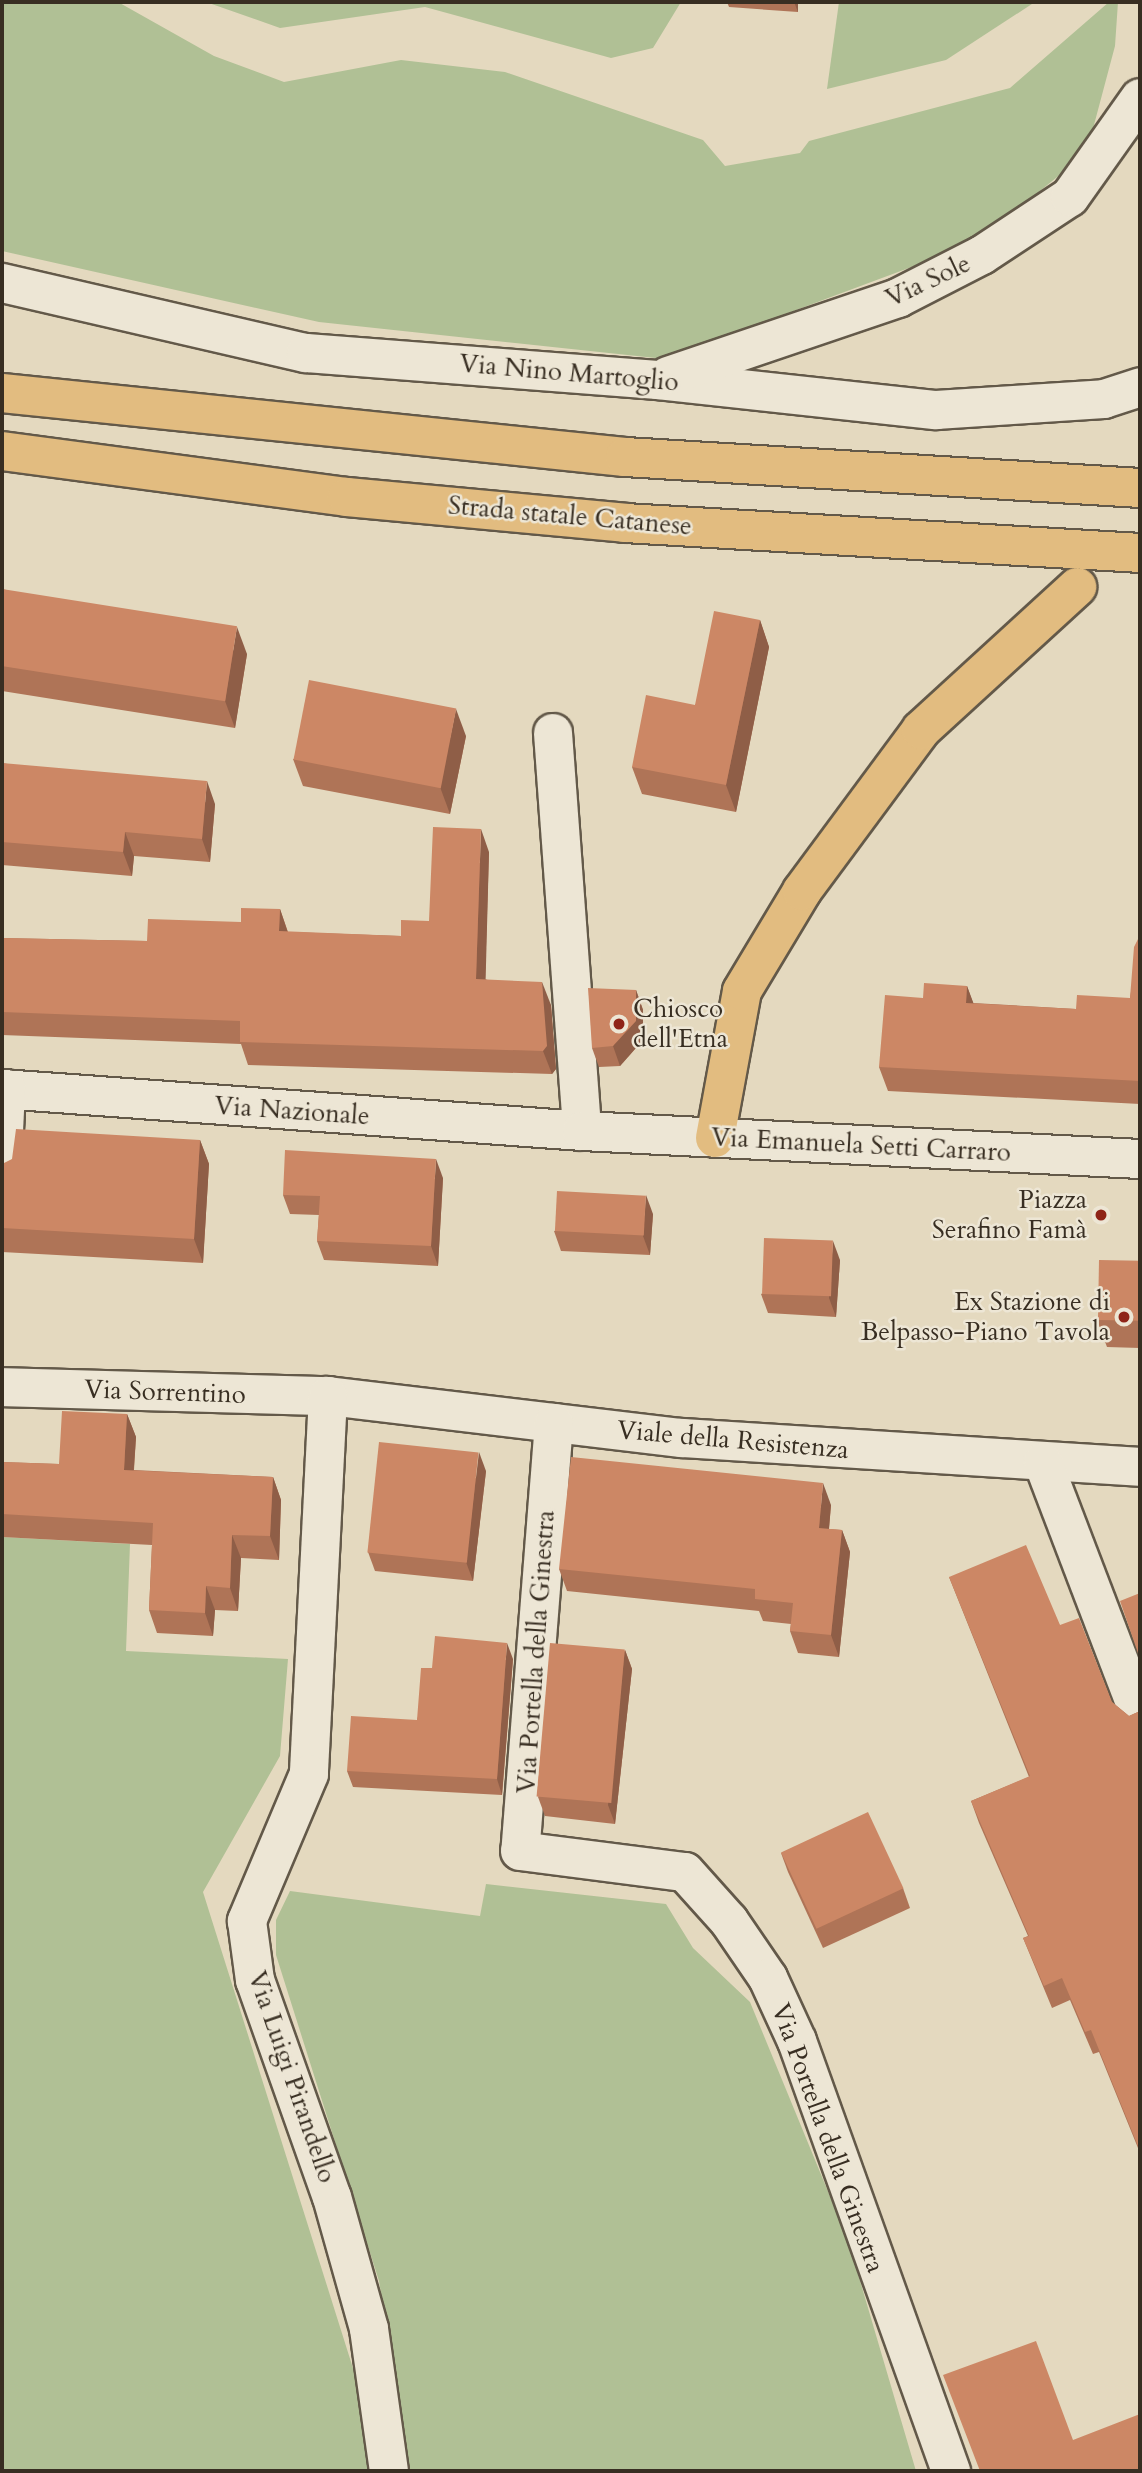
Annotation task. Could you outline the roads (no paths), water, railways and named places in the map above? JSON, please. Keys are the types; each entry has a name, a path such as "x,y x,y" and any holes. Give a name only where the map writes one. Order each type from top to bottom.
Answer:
{"main road":[{"path":"2,393 625,457 1140,488"},
{"name":"Strada statale Catanese","path":"2,451 347,497 597,520 1140,552"},
{"path":"715,1138 742,991 802,891 921,730 1077,587"}],"street":[{"name":"Via Sole","path":"658,380 898,298 982,256 1070,197 1140,98"},
{"name":"Via Nino Martoglio","path":"2,283 306,353 658,380 936,410 1104,399 1140,387"},
{"path":"553,733 582,1131"},
{"path":"2,1172 4,1089"},
{"name":"Via Nazionale","path":"4,1089 582,1131"},
{"name":"Via Emanuela Setti Carraro","path":"582,1131 1140,1159"},
{"name":"Via Sorrentino","path":"2,1387 328,1396"},
{"name":"Viale della Resistenza","path":"328,1396 554,1423 1043,1462 1140,1467"},
{"name":"Via Luigi Pirandello","path":"328,1396 309,1774 247,1921 255,1980 332,2197 369,2329 389,2471"},
{"name":"Via Portella della Ginestra","path":"554,1423 520,1851 685,1872 729,1921 768,1978 797,2041 951,2471"},
{"path":"1043,1462 1140,1716"}],"place":[{"name":"Chiosco dell'Etna","path":"619,1024"},
{"name":"Piazza Serafino Famà","path":"1101,1215"},
{"name":"Ex Stazione di Belpasso-Piano Tavola","path":"1124,1317"}]}
